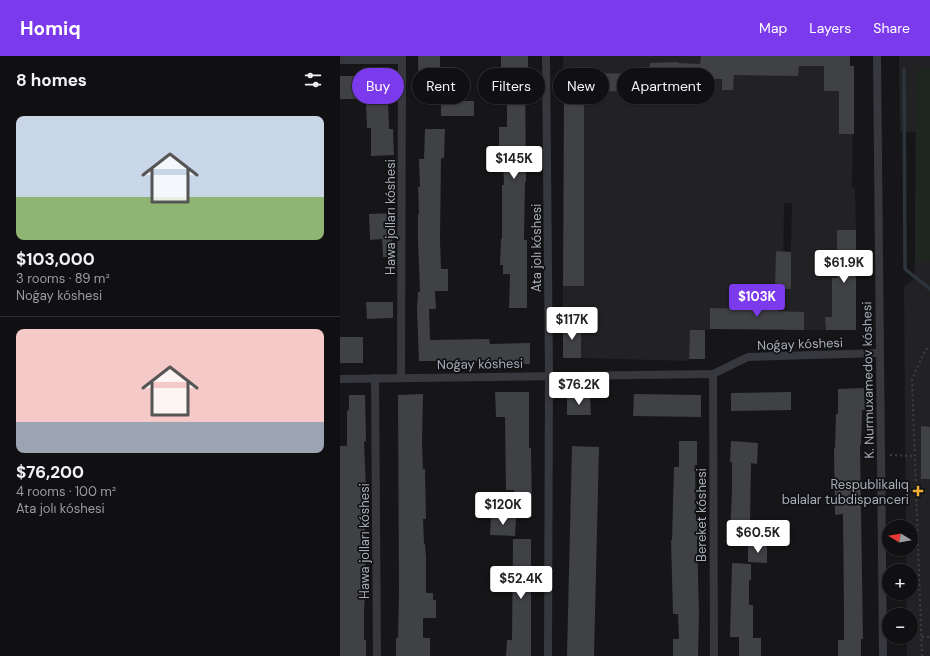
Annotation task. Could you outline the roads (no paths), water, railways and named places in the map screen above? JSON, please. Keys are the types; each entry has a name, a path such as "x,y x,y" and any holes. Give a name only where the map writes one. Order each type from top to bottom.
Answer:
{"street":[{"name":"Ata jolı kóshesi","path":"546,56 549,375 548,656"},
{"name":"K. Nurmuxamedov kóshesi","path":"877,56 883,656"},
{"path":"340,60 402,58"},
{"name":"Hawa jolları kóshesi","path":"401,377 402,58"},
{"name":"Noǵay kóshesi","path":"340,379 713,374 748,357 880,353"},
{"name":"Bereket kóshesi","path":"713,374 714,656"},
{"name":"Hawa jolları kóshesi","path":"375,378 377,656"}],"waterway":[{"path":"904,69 905,269 930,289"}],"place":[{"name":"Respublikalıq balalar tubdispanceri","path":"918,491"}]}
